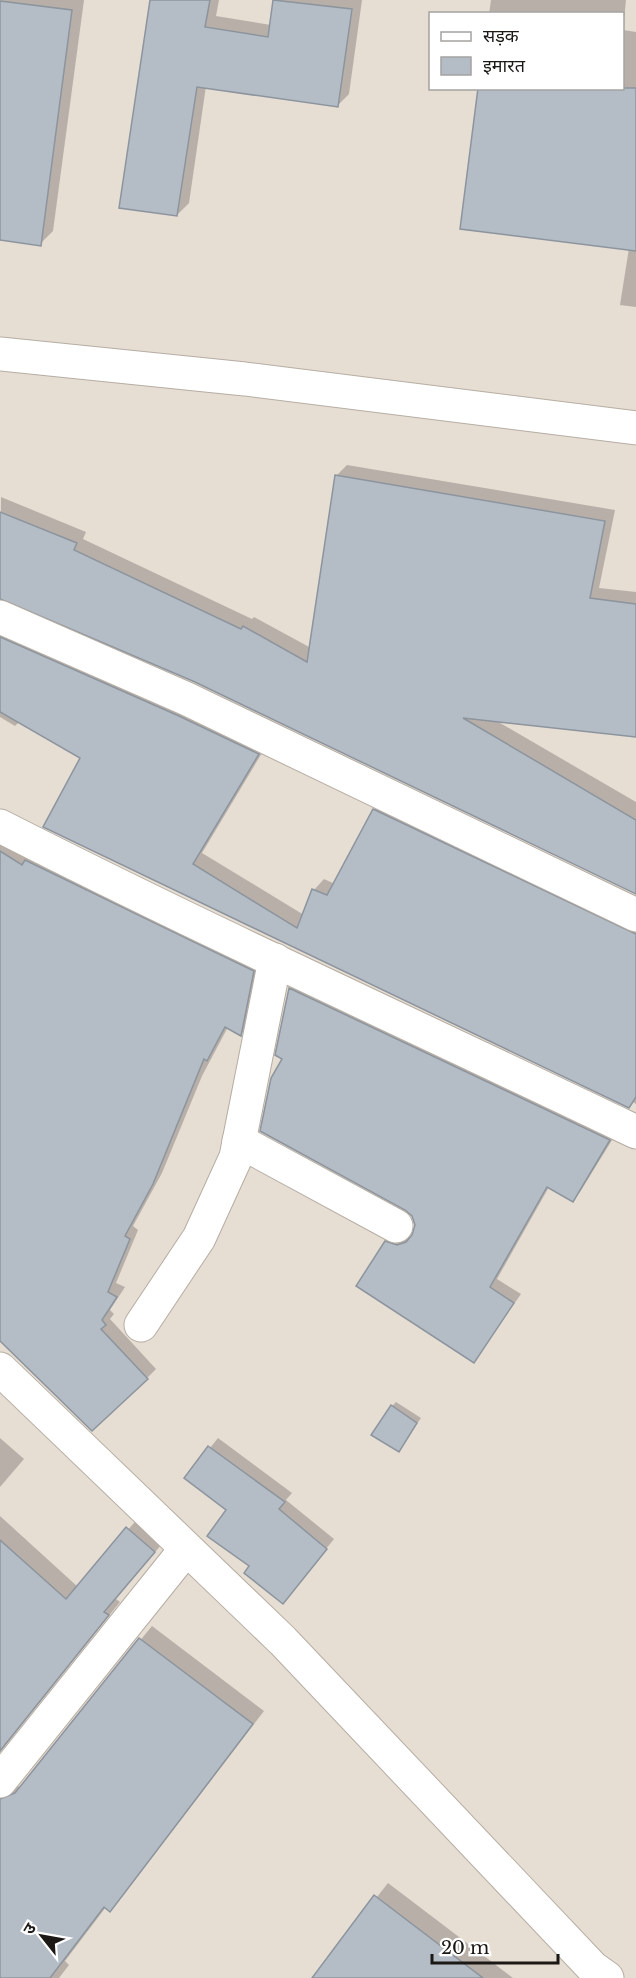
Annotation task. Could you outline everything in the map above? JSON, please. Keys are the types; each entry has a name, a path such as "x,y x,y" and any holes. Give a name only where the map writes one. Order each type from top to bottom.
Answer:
{"street":[{"path":"0,354 245,379 636,428"},
{"path":"0,617 187,699 636,915"},
{"path":"0,826 144,899 636,1132"},
{"path":"141,1325 199,1238 236,1157 275,960"},
{"path":"239,1141 396,1226"},
{"path":"0,1369 291,1649 593,1968 606,1978"},
{"path":"0,1781 186,1549"}],"building":[{"path":"150,0 210,0 205,27 268,37 273,0 352,9 338,107 197,87 177,216 119,208"},
{"path":"0,1 72,10 41,246 0,240"},
{"path":"624,88 636,88 636,251 460,229 478,90 624,90"},
{"path":"335,475 605,521 590,598 636,604 636,737 463,718 636,820 636,894 195,682 0,599 0,512 77,543 74,550 241,629 243,626 307,662"},
{"path":"0,637 259,754 193,864 297,928 312,889 327,895 373,809 636,934 636,1097 629,1108 43,827 80,758 0,712"},
{"path":"0,851 22,865 25,860 254,971 241,1036 225,1027 207,1061 204,1059 153,1184 125,1236 130,1239 108,1292 117,1297 102,1320 106,1325 101,1329 148,1379 92,1431 0,1341"},
{"path":"289,988 610,1140 573,1202 547,1187 490,1287 514,1303 474,1363 356,1286 385,1241 397,1245 406,1242 412,1235 415,1225 412,1216 405,1210 260,1131 271,1078 282,1059 275,1055"},
{"path":"391,1405 417,1423 399,1452 371,1435"},
{"path":"208,1446 285,1502 279,1509 327,1549 283,1604 244,1573 249,1566 207,1536 226,1510 184,1478"},
{"path":"126,1527 155,1552 104,1612 109,1615 0,1751 0,1540 66,1599"},
{"path":"139,1638 253,1724 110,1912 104,1907 50,1978 0,1978 0,1799 15,1793"},
{"path":"374,1895 483,1978 312,1978"}]}
